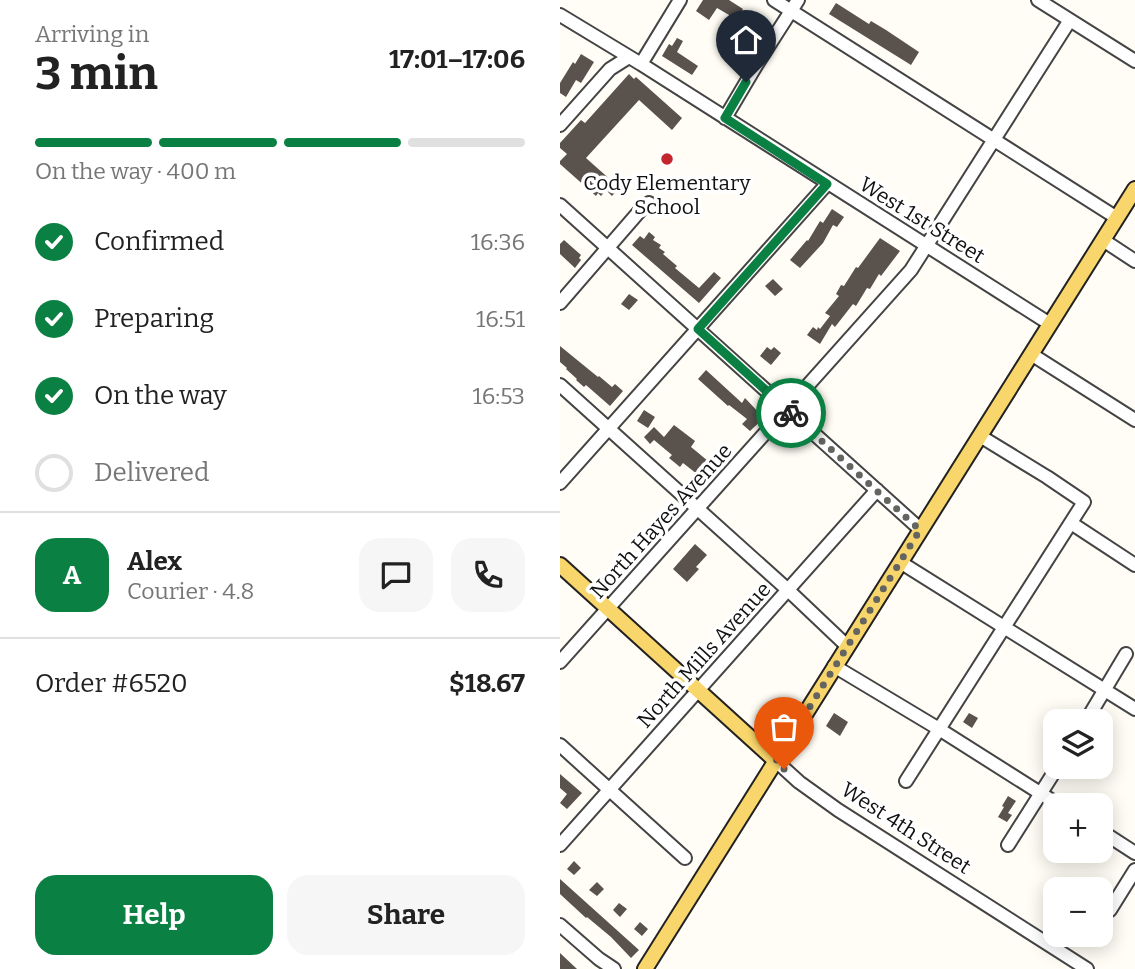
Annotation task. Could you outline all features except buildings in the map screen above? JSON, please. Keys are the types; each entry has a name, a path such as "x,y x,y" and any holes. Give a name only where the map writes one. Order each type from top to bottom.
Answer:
{"main road":[{"path":"645,969 1135,189"},
{"name":"West 4th Street","path":"560,565 776,761"}],"street":[{"path":"641,64 680,0"},
{"path":"774,0 795,5 993,139 1117,218"},
{"path":"1038,0 1135,61"},
{"path":"725,118 795,5"},
{"name":"West 1st Street","path":"560,15 1050,324"},
{"name":"North Hayes Avenue","path":"560,662 911,270 1070,20"},
{"path":"560,125 610,69 629,57"},
{"path":"560,483 827,184"},
{"path":"560,303 643,206 649,203"},
{"path":"560,205 920,530"},
{"path":"1103,240 1135,261"},
{"path":"1031,354 1135,420"},
{"path":"560,385 847,646"},
{"path":"906,781 1084,502 979,436"},
{"name":"North Mills Avenue","path":"560,845 877,491"},
{"path":"1071,523 1135,565"},
{"path":"900,562 1135,709"},
{"path":"1093,709 1126,654"},
{"path":"834,666 1041,793"},
{"path":"560,746 685,858"},
{"name":"West 4th Street","path":"776,761 799,782 838,810 1087,969"},
{"path":"1008,845 1050,779"},
{"path":"1113,839 1135,853"},
{"path":"1113,905 1135,870"},
{"path":"560,925 614,969"}],"way so far":[{"path":"784,769 776,761 920,530 791,413"}],"place":[{"name":"Cody Elementary School","path":"667,159"}],"route":[{"path":"746,82 725,118 827,184 698,329 791,413"}]}
